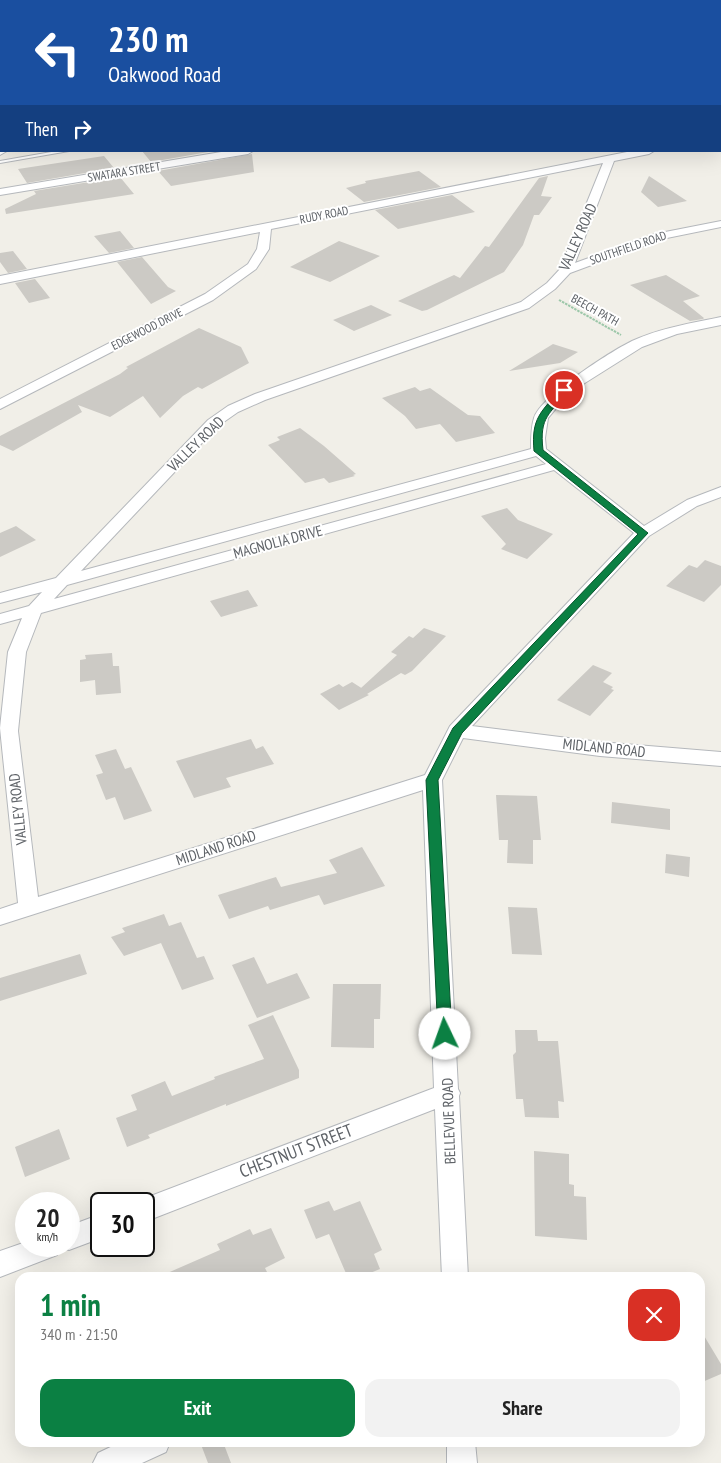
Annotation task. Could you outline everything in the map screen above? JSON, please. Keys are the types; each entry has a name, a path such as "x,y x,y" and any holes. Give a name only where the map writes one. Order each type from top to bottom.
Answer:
{"street":[{"name":"SWATARA STREET","path":"2,189 242,152"},
{"name":"RUDY ROAD","path":"0,280 644,152"},
{"name":"VALLEY ROAD","path":"29,908 9,731 17,652 34,610 213,423 234,410 269,393 525,304 544,291 566,270 610,159"},
{"name":"SOUTHFIELD ROAD","path":"566,270 659,236 721,224"},
{"path":"703,226 721,232"},
{"name":"EDGEWOOD DRIVE","path":"0,405 209,297 252,266 263,249 266,227"},
{"path":"643,533 539,451 538,438 541,417 564,390 637,344 674,331 721,321"},
{"name":"MAGNOLIA DRIVE","path":"0,598 539,451"},
{"name":"MAGNOLIA DRIVE","path":"0,620 557,465"},
{"name":"BELLEVUE ROAD","path":"455,1272 448,1093 432,780 457,731 643,533 692,502 721,492"},
{"name":"MIDLAND ROAD","path":"457,731 553,744 721,759"},
{"name":"MIDLAND ROAD","path":"0,917 432,780"},
{"name":"CHESTNUT STREET","path":"155,1206 448,1093"},
{"path":"0,1264 19,1257"},
{"path":"108,1463 145,1447"},
{"path":"461,1447 462,1463"}],"lane":[{"path":"0,162 61,152"}],"path":[{"name":"BEECH PATH","path":"544,291 637,344"}],"building":[{"path":"143,152 208,152 151,162"},
{"path":"252,154 254,172 171,186 158,171"},
{"path":"104,156 114,168 27,183 18,169"},
{"path":"419,171 441,187 364,202 346,188 366,183 365,181"},
{"path":"548,176 541,196 552,197 539,215 534,215 523,245 504,272 427,310 422,311 398,301 454,275 460,278 485,246 489,247 539,178"},
{"path":"649,176 687,201 658,207 641,192"},
{"path":"120,177 134,194 6,214 5,209 36,194 34,191"},
{"path":"452,195 475,212 398,229 375,210"},
{"path":"120,231 134,248 109,253 94,236"},
{"path":"339,241 380,256 330,282 290,267"},
{"path":"13,251 27,269 8,273 0,262 0,253"},
{"path":"142,257 168,287 176,291 151,304 117,262"},
{"path":"666,275 700,296 683,301 703,319 690,321 630,285"},
{"path":"35,279 50,298 29,303 15,283"},
{"path":"371,305 392,315 354,331 333,320"},
{"path":"199,328 241,347 249,363 202,389 198,387 183,396 160,418 143,396 110,417 78,405 82,412 13,451 0,445 0,436 120,374 128,368 126,367"},
{"path":"553,344 578,352 560,363 509,371"},
{"path":"415,387 420,391 430,388 468,415 480,416 495,433 456,442 440,424 416,429 405,416 382,398"},
{"path":"300,428 324,446 356,474 353,475 355,476 329,483 324,478 305,483 268,445 280,440 277,437"},
{"path":"507,508 518,520 553,534 527,559 501,549 506,544 481,516"},
{"path":"16,526 36,540 0,557 0,533"},
{"path":"705,560 721,566 721,585 704,602 666,586 689,565 697,568"},
{"path":"248,590 258,606 221,617 210,601"},
{"path":"424,628 446,636 412,671 405,675 401,673 367,694 369,695 339,710 320,694 339,684 343,687 352,682 361,688 397,655 391,652 409,636 413,638"},
{"path":"112,653 113,666 119,666 121,693 96,695 95,680 80,682 80,660 86,659 85,655"},
{"path":"593,665 612,673 603,682 613,687 611,689 614,690 590,716 557,700"},
{"path":"251,739 256,749 263,746 274,764 226,778 231,787 194,798 176,761"},
{"path":"116,749 125,769 131,767 152,811 124,820 115,797 106,800 96,775 103,773 95,755"},
{"path":"496,795 537,796 541,840 533,840 533,864 507,863 508,840 499,840"},
{"path":"612,802 670,809 670,830 611,823"},
{"path":"362,847 385,886 324,905 319,895 270,910 268,906 229,919 218,895 276,877 281,887 337,873 329,860"},
{"path":"666,854 690,857 689,877 665,873"},
{"path":"508,907 537,908 542,955 512,954"},
{"path":"164,914 169,926 181,922 197,958 204,956 214,979 182,990 161,943 124,956 111,937 125,932 122,928"},
{"path":"80,954 87,974 0,1001 0,978"},
{"path":"254,957 267,984 297,973 310,998 257,1018 232,965"},
{"path":"333,984 381,984 380,1019 374,1019 374,1048 331,1047"},
{"path":"273,1015 299,1070 299,1078 148,1135 150,1138 127,1147 116,1118 137,1110 131,1095 165,1081 172,1096 215,1079 214,1077 264,1059 248,1025"},
{"path":"515,1030 537,1030 538,1041 558,1041 564,1102 558,1101 559,1118 525,1117 523,1099 516,1099 513,1055 516,1052"},
{"path":"59,1129 70,1159 25,1177 15,1147"},
{"path":"534,1151 569,1154 569,1184 574,1185 574,1196 586,1197 587,1240 535,1236"},
{"path":"329,1201 334,1211 360,1201 382,1250 374,1254 380,1269 373,1272 345,1272 329,1234 316,1239 304,1210"},
{"path":"271,1228 285,1258 265,1268 267,1272 170,1272 220,1250 217,1244 250,1229 253,1235"},
{"path":"705,1337 721,1364 721,1374 705,1381"},
{"path":"202,1447 225,1447 231,1463 208,1463"}],"route":[{"path":"445,1034 432,780 457,731 643,533 539,451 538,438 541,417 564,390"}]}
